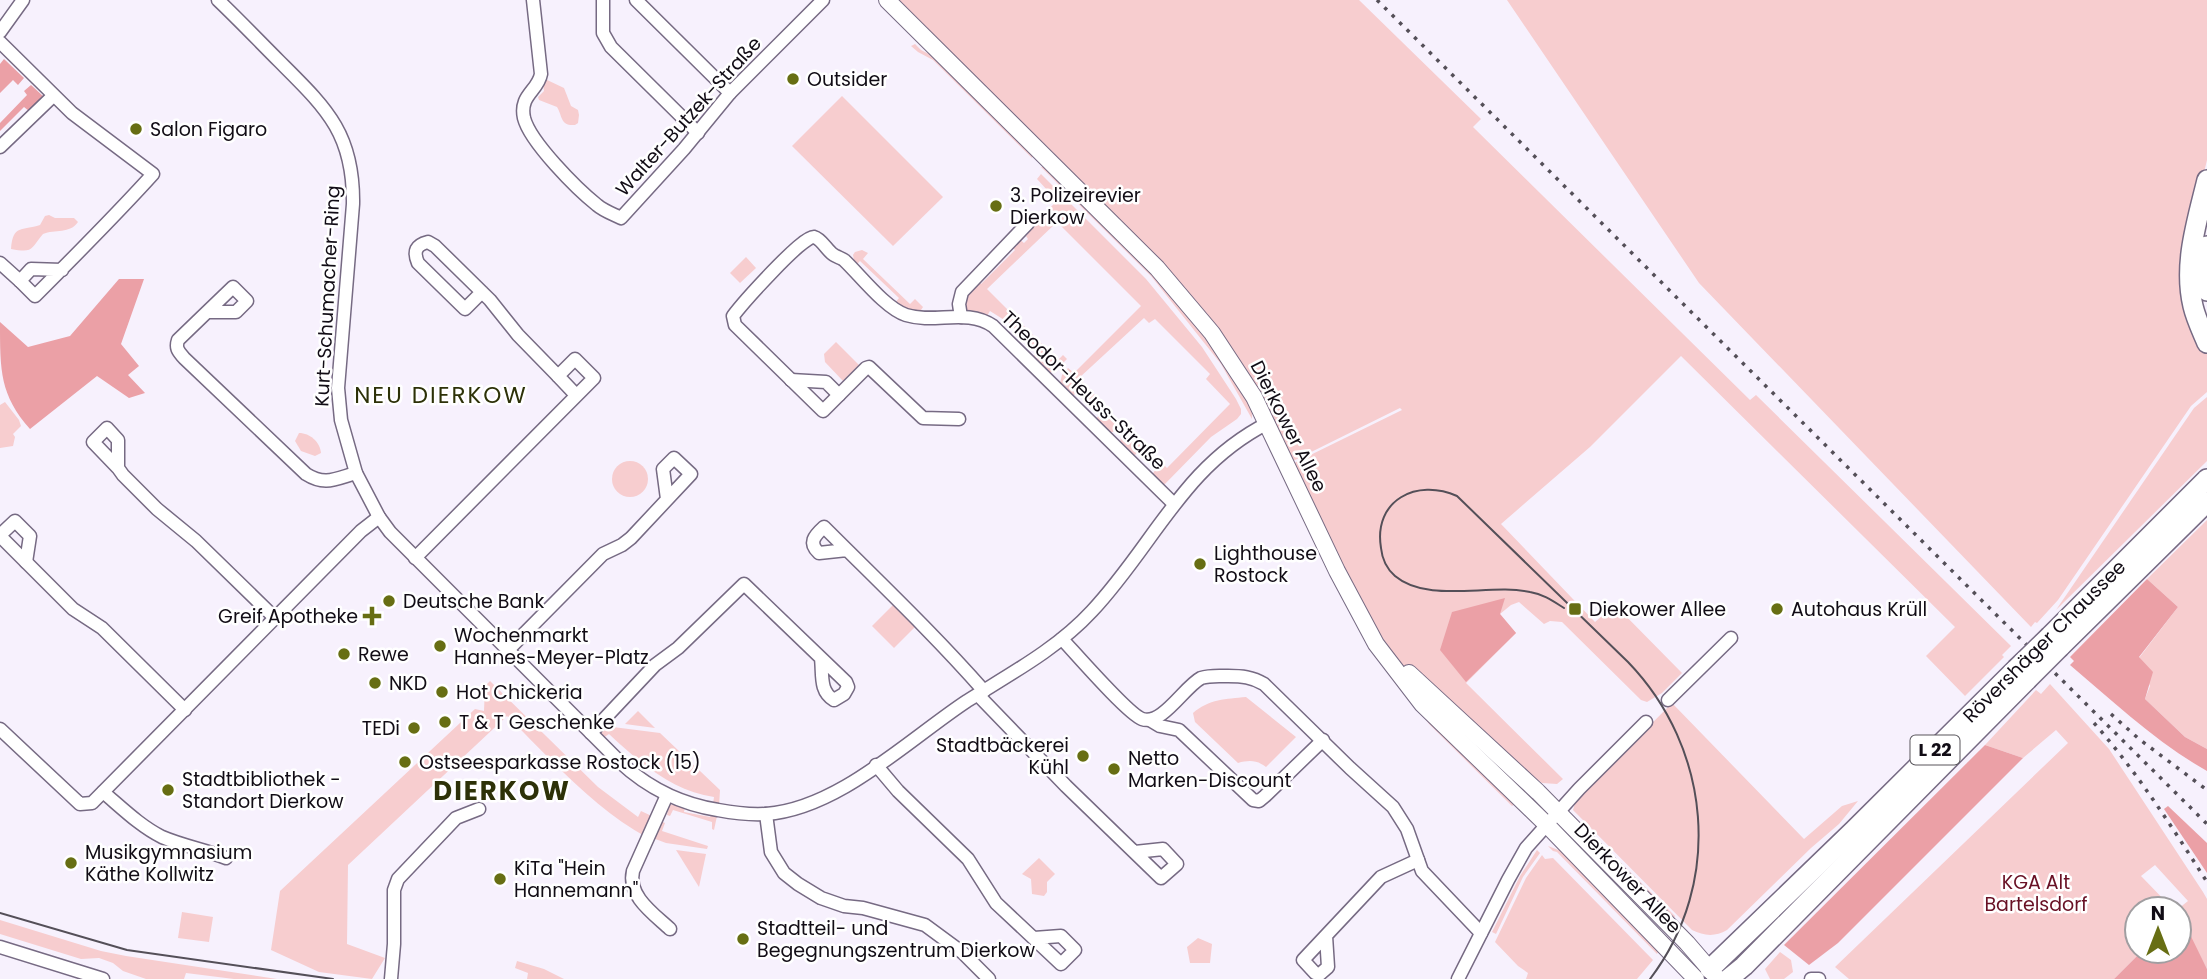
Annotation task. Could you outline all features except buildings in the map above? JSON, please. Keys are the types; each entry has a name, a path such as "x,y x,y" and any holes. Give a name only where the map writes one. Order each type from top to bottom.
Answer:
{"highway":[{"path":"2207,180 2191,249 2190,279 2193,306 2207,343"},
{"path":"2207,246 2207,290"},
{"path":"2203,501 2207,470"},
{"name":"Rövershäger Chaussee","path":"1706,977 1854,830 2203,501 2207,479"},
{"name":"Rövershäger Chaussee","path":"1728,979 1829,881 2021,675"}],"main road":[{"name":"Dierkower Allee","path":"887,0 1174,286 1212,333 1234,364 1268,423 1337,571 1376,644 1423,704 1672,928 1706,977"}],"street":[{"path":"0,32 23,0"},
{"name":"Kurt-Schumacher-Ring","path":"218,0 314,96 334,121 345,144 351,169 353,204 339,354 338,396 343,432 356,473 379,517 415,558 591,733 634,774 667,795 738,814 766,814 801,807 847,786 1062,639 1092,612 1108,593 1174,504 1212,460 1268,423"},
{"name":"Walter-Butzek-Straße","path":"533,0 541,74 526,95 524,117 540,149 598,206 621,218 698,133 730,93 823,0"},
{"path":"603,0 602,26 611,47 698,133"},
{"path":"636,0 730,93"},
{"path":"0,42 72,113 153,174 36,296 0,263"},
{"path":"0,147 53,96"},
{"path":"961,317 959,304 962,292 1028,223"},
{"name":"Theodor-Heuss-Straße","path":"959,419 923,418 869,367 823,411 735,324 733,316 807,238 818,239 901,312 916,317 979,318 993,326 1174,504"},
{"path":"482,292 465,309 418,262 416,249 420,244 428,242 435,246 482,292 517,335 576,395"},
{"path":"20,281 31,269 62,270"},
{"path":"207,312 178,340 178,351 184,358 306,474 326,482 356,473"},
{"path":"415,558 594,378 575,359 558,376"},
{"path":"791,380 826,383 839,395"},
{"path":"118,468 275,618"},
{"path":"508,650 604,555 622,545 667,499"},
{"path":"0,729 80,804 92,803 361,531 379,517"},
{"path":"26,562 30,536 15,521 0,536 26,562 73,609 102,628 185,710"},
{"path":"847,550 956,659 981,693 1066,786 1135,852"},
{"path":"591,733 655,665 678,648 744,584 821,658"},
{"path":"1668,700 1731,638"},
{"path":"1062,639 1138,717 1179,730 1253,800 1259,801 1265,796 1323,740"},
{"path":"1150,720 1162,714 1199,680 1210,676 1242,676 1264,684 1398,813 1428,879 1481,933"},
{"name":"Dierkower Allee","path":"1552,818 1646,722"},
{"path":"876,765 898,791 968,859 996,902 1034,938"},
{"path":"103,792 128,814 161,836 226,859"},
{"path":"667,795 631,878 635,894 670,929"},
{"path":"391,979 394,890 398,879 456,818 479,809"},
{"path":"766,814 771,852 784,873 798,884 821,898 844,906 863,908 925,926 963,953 989,979"},
{"path":"1458,979 1516,865 1552,818"},
{"path":"1326,936 1381,877 1418,860"},
{"path":"0,947 103,979"},
{"path":"1811,979 1819,979"}],"green space":[{"path":"895,0 1359,0 1481,119 1473,127 1750,400 1756,395 2011,646 2002,655 2004,657 1965,696 1926,656 1955,627 1681,356 1590,447 1501,524 1595,622 1615,605 1682,673 1662,693 1647,702 1641,700 1562,622 1550,621 1544,624 1519,602 1511,605 1500,614 1516,633 1466,683 1563,779 1557,784 1542,783 1538,780 1536,782 1423,687 1382,645 1288,466 1402,410 1400,408 1293,461 1242,366"},
{"path":"1507,0 2207,0 2207,160 2192,222 2207,351 2207,392 2191,406 2058,600 2037,623 2031,627 1699,283"},
{"path":"915,44 935,57 1032,153 1032,158 933,60 911,46"},
{"path":"545,79 564,88 571,106 578,110 578,123 567,124 557,107 539,100 538,97 544,91"},
{"path":"842,96 943,197 893,246 792,146"},
{"path":"1041,167 1047,167 1155,274 1195,321 1252,405 1252,419 1221,364 1151,276"},
{"path":"1041,174 1146,279 1202,347 1241,409 1237,419 1211,437 1163,486 1151,476 1156,469 1139,452 1132,457 1120,444 1121,436 1127,429 1167,468 1230,404 1206,379 1210,374 1155,319 1149,323 1144,318 1079,378 1122,424 1109,432 1095,420 1100,414 1078,391 1072,397 1060,383 1062,375 1068,368 1074,373 1141,306 1057,222 987,289 1058,360 1063,355 1067,359 1057,369 1050,373 1045,371 1032,358 1037,352 1009,323 990,311 987,316 965,308 963,295 976,280 981,284 1015,250 1010,245 1018,238 1024,243 1028,239 1026,236 1033,228 1031,226 1057,201 1037,179"},
{"path":"45,216 55,218 74,218 78,222 67,230 43,234 33,247 27,250 11,249 16,232 40,225"},
{"path":"862,250 868,253 863,259 910,304 915,299 923,307 921,310 910,310 894,304 899,298 860,261 855,266 853,255"},
{"path":"746,257 756,268 740,283 730,273"},
{"path":"836,342 859,365 843,381 825,362 824,354"},
{"path":"2207,397 2207,461 2056,610 2194,408"},
{"path":"5,402 21,426 13,434 13,446 0,448 0,405"},
{"path":"299,433 314,439 321,453 315,456 301,451 295,441"},
{"path":"630,461 643,466 648,479 643,492 630,497 617,492 612,479 617,466"},
{"path":"2207,520 2207,749 2185,737 2145,699 2150,686 2139,658 2178,607 2147,579"},
{"path":"893,605 915,627 894,648 872,626"},
{"path":"490,681 598,787 638,817 641,811 656,818 648,838 591,798 507,716 348,865 347,944 385,958 372,979 319,972 271,950 280,891 475,709 484,711 485,686"},
{"name":"KGA Alt Bartelsdorf","path":"2050,684 2109,749 2207,899 2207,969 2193,942 2193,895 2182,895 2155,865 2141,876 2159,895 2123,895 2123,965 2128,965 2114,979 1849,979 1835,967 2068,743 2056,730 2023,758 1985,745 2036,690 2041,694"},
{"path":"1246,697 1296,737 1266,767 1253,761 1238,763 1195,722 1193,713 1205,705 1218,700"},
{"path":"1672,703 1804,839 1842,806 1858,801 1839,824 1727,930 1714,935 1692,930 1573,810 1576,800"},
{"path":"1416,707 1515,804 1512,806 1429,724"},
{"path":"638,711 655,728 625,724"},
{"path":"605,726 660,733 720,790 719,806 713,804 714,797 684,789 657,774 609,734 603,738 598,733"},
{"path":"669,804 685,807 684,812 717,816 714,830 712,822 673,810 670,816 667,815"},
{"path":"1572,815 1675,916 1673,920 1573,817"},
{"path":"659,820 665,823 662,831 708,846 707,849 666,843 650,837"},
{"path":"1548,846 1561,851 1659,950 1657,954 1557,852"},
{"path":"676,850 706,854 699,887"},
{"path":"1537,850 1540,853 1523,877 1496,934 1492,932 1520,876"},
{"path":"1542,855 1545,859 1553,858 1653,960 1637,979 1526,979 1528,973 1495,942 1526,878"},
{"path":"1039,858 1055,874 1047,882 1044,896 1032,894 1031,879 1022,874"},
{"path":"182,912 213,917 209,942 178,938"},
{"path":"0,920 101,951 277,979 234,979 186,973 184,979 146,979 99,958 81,959 0,934"},
{"path":"1198,938 1212,944 1210,963 1190,963 1187,947"},
{"path":"1780,952 1791,960 1793,972 1784,979 1770,979 1765,969"},
{"path":"517,961 544,969 564,979 527,979 528,973 515,968"}],"shaded area":[{"path":"4,59 24,78 18,85 13,80 0,93 0,64"},
{"path":"31,85 44,97 29,111 24,107 0,131 0,123 27,95 24,91"},
{"path":"119,279 144,279 121,344 139,366 128,375 145,393 129,398 97,376 30,429 7,393 0,355 0,322 28,347 70,336"},
{"path":"2147,579 2178,607 2139,657 2153,672 2145,699 2185,737 2207,749 2207,771 2153,735 2070,665 2074,661 2070,657"},
{"path":"1505,598 1500,614 1516,633 1466,682 1440,650 1452,612"},
{"path":"1985,745 2023,758 1838,943 1809,965 1784,945"},
{"path":"2168,806 2207,843 2207,873 2164,809"},
{"path":"2193,940 2207,969 2207,979 2114,979 2128,965 2193,965"}],"tram line":[{"path":"1564,608 1544,596 1530,592 1442,591 1409,584 1395,576 1384,559 1380,531 1384,517 1401,497 1413,492 1442,491 1457,496 1628,662 1656,696 1677,734 1691,775 1698,816 1697,859 1689,901 1674,941 1650,979"},
{"path":"0,913 127,950 333,979"}],"railway":[{"path":"1377,0 2207,824"},
{"path":"2111,714 2139,739 2207,790"},
{"path":"2094,723 2139,780 2207,882"}],"place":[{"name":"Outsider","path":"793,79"},
{"name":"Salon Figaro","path":"136,129"},
{"name":"3. Polizeirevier Dierkow","path":"996,206"},
{"name":"Lighthouse Rostock","path":"1200,564"},
{"name":"Deutsche Bank","path":"389,601"},
{"name":"Diekower Allee","path":"1575,609"},
{"name":"Autohaus Krüll","path":"1777,609"},
{"name":"Greif Apotheke","path":"372,616"},
{"name":"Wochenmarkt Hannes-Meyer-Platz","path":"440,646"},
{"name":"Rewe","path":"344,654"},
{"name":"NKD","path":"375,683"},
{"name":"Hot Chickeria","path":"442,692"},
{"name":"T & T Geschenke","path":"445,722"},
{"name":"TEDi","path":"414,728"},
{"name":"Stadtbäckerei Kühl","path":"1083,756"},
{"name":"Ostseesparkasse Rostock (15)","path":"405,762"},
{"name":"Netto Marken-Discount","path":"1114,769"},
{"name":"Stadtbibliothek - Standort Dierkow","path":"168,790"},
{"name":"Musikgymnasium Käthe Kollwitz","path":"71,863"},
{"name":"KiTa \"Hein Hannemann\"","path":"500,879"},
{"name":"Stadtteil- und Begegnungszentrum Dierkow","path":"743,939"}],"district":[{"name":"NEU DIERKOW","path":"441,395"},
{"name":"DIERKOW","path":"502,791"}]}
